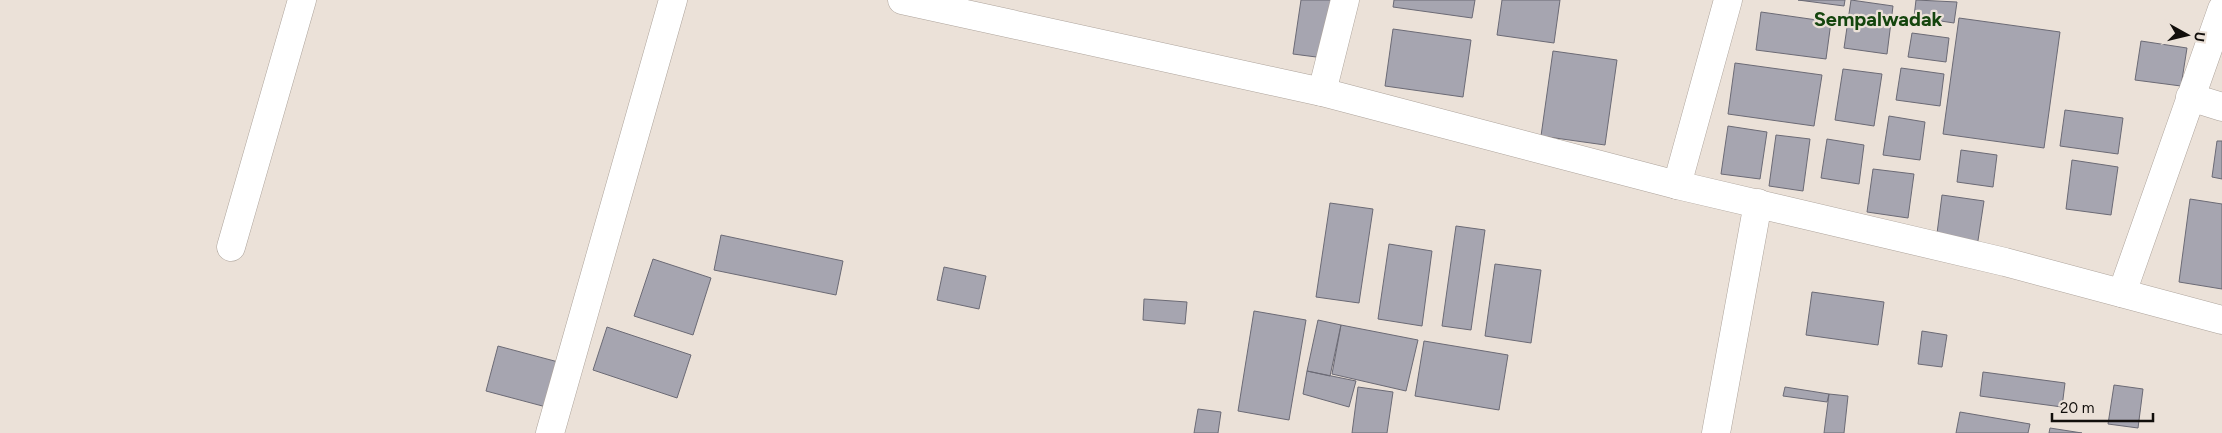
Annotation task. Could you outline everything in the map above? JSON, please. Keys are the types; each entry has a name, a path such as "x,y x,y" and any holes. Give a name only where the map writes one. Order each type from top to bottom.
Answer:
{"street":[{"path":"231,247 302,0"},
{"path":"550,433 673,0"},
{"path":"902,0 1322,92 1677,185 2005,262 2222,320"},
{"path":"1322,92 1345,0"},
{"path":"1677,185 1728,0"},
{"path":"2122,293 2222,9"},
{"path":"2190,97 2222,107"},
{"path":"1716,433 1758,203"}],"building":[{"path":"1301,0 1332,0 1324,58 1293,54"},
{"path":"1394,0 1475,0 1472,18 1393,7"},
{"path":"1502,0 1560,0 1554,43 1497,35"},
{"path":"1798,0 1845,0 1844,6"},
{"path":"1851,0 1893,6 1887,54 1844,48"},
{"path":"1916,0 1957,2 1954,23 1914,17"},
{"path":"1761,12 1831,22 1826,59 1756,50"},
{"path":"1959,18 2060,32 2044,148 1943,134"},
{"path":"1393,29 1471,40 1463,97 1385,86"},
{"path":"1912,33 1949,38 1946,62 1908,57"},
{"path":"2141,41 2187,48 2181,86 2135,80"},
{"path":"1553,51 1617,60 1605,145 1541,136"},
{"path":"1735,63 1822,75 1814,126 1728,114"},
{"path":"1901,68 1944,74 1940,106 1896,100"},
{"path":"1843,69 1882,74 1874,126 1835,120"},
{"path":"2065,110 2123,118 2118,154 2060,146"},
{"path":"1889,116 1925,122 1920,160 1883,155"},
{"path":"1728,126 1767,132 1760,179 1721,174"},
{"path":"1776,135 1810,139 1803,191 1769,186"},
{"path":"1827,139 1864,145 1859,184 1821,178"},
{"path":"2217,141 2222,141 2222,179 2212,177"},
{"path":"1961,150 1997,155 1993,187 1957,182"},
{"path":"2072,160 2118,167 2111,215 2066,209"},
{"path":"1873,169 1914,174 1908,218 1867,212"},
{"path":"1942,195 1984,201 1977,247 1936,241"},
{"path":"2190,199 2222,204 2222,289 2179,282"},
{"path":"1330,203 1373,209 1359,303 1316,297"},
{"path":"1456,226 1485,230 1471,330 1442,326"},
{"path":"721,235 843,261 836,295 714,270"},
{"path":"1389,244 1432,251 1422,326 1378,319"},
{"path":"653,259 711,278 693,335 634,316"},
{"path":"1495,264 1541,270 1531,343 1485,336"},
{"path":"944,267 986,276 979,309 937,300"},
{"path":"1812,292 1884,302 1878,345 1806,335"},
{"path":"1144,299 1187,302 1185,324 1143,320"},
{"path":"1254,311 1306,320 1289,420 1238,411"},
{"path":"1318,320 1341,325 1330,376 1307,371"},
{"path":"1341,325 1418,340 1406,391 1332,374"},
{"path":"607,327 691,355 677,398 593,370"},
{"path":"1922,331 1947,335 1942,367 1918,364"},
{"path":"1424,341 1508,355 1499,410 1415,396"},
{"path":"498,346 562,363 550,408 486,391"},
{"path":"1307,371 1356,381 1349,407 1303,394"},
{"path":"1983,372 2065,383 2062,407 1980,396"},
{"path":"2114,385 2143,389 2138,428 2108,424"},
{"path":"1358,387 1393,392 1387,433 1352,433"},
{"path":"1785,387 1829,394 1827,402 1783,396"},
{"path":"1829,394 1848,396 1844,433 1824,433"},
{"path":"1198,409 1221,412 1218,433 1194,433"},
{"path":"1960,412 2030,424 2028,433 1956,433"},
{"path":"2050,428 2082,433 2049,433"}],"district":[{"name":"Sempalwadak","path":"1878,19"}]}
